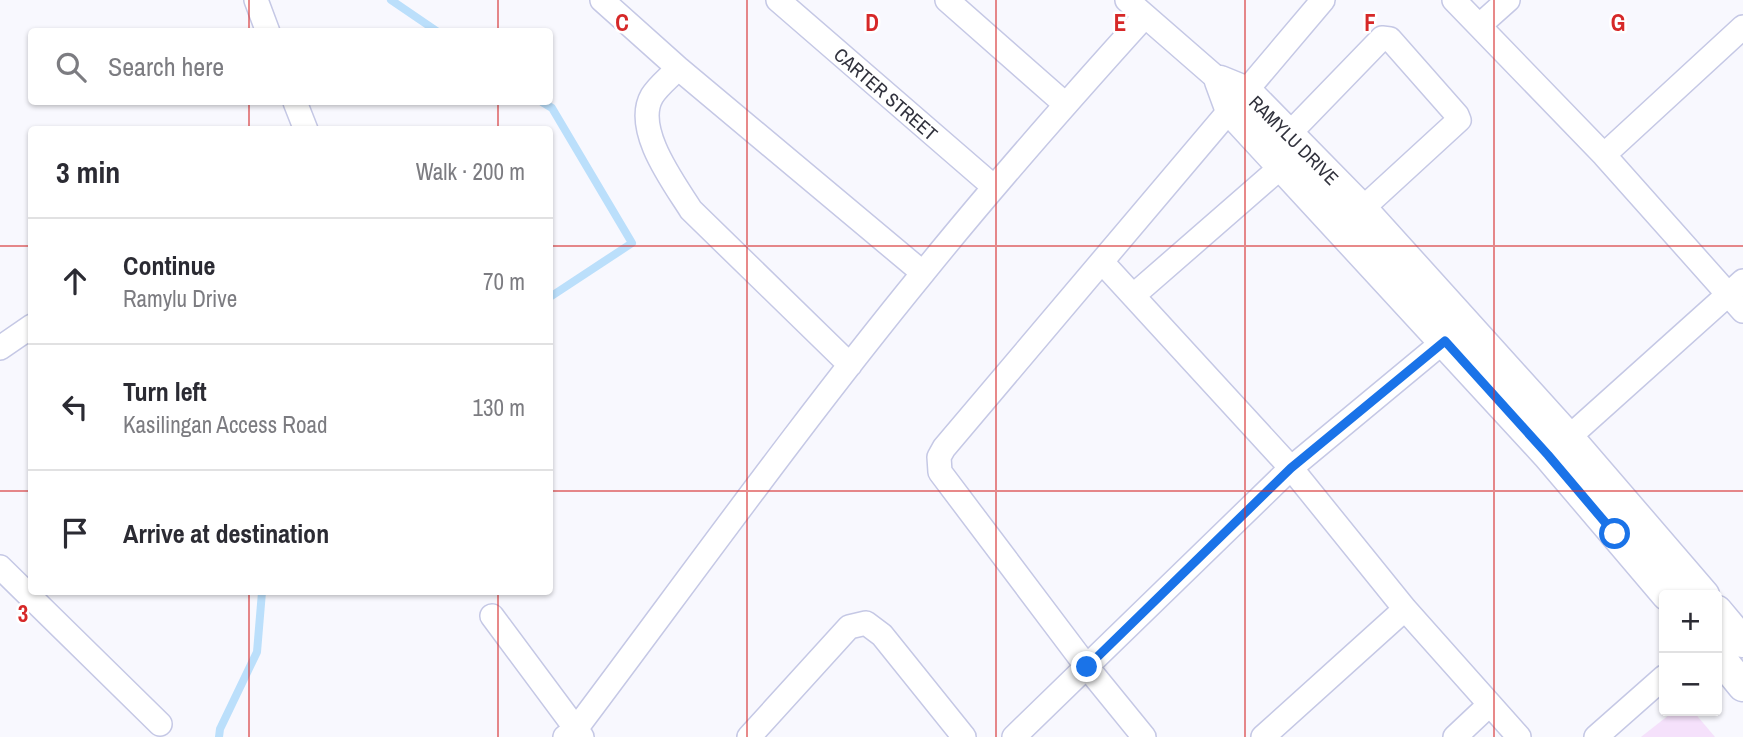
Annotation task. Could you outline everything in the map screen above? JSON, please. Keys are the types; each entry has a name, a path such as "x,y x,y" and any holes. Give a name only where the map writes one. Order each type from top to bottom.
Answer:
{"street":[{"path":"256,0 266,28"},
{"path":"603,0 678,68 923,273"},
{"name":"CARTER STREET","path":"778,0 994,187"},
{"path":"947,0 1065,104"},
{"path":"1127,0 1220,81"},
{"path":"1144,737 1087,667 940,472 939,457 1323,0"},
{"path":"1454,0 1738,295 1558,446"},
{"path":"1480,25 1508,0"},
{"path":"492,617 574,734 850,365 923,273 1065,104 1145,16"},
{"path":"1604,155 1743,27"},
{"path":"1289,134 1382,38 1390,38 1459,120 1362,209"},
{"path":"678,68 652,96 647,114 652,143 672,180 691,210 850,365"},
{"name":"RAMYLU DRIVE","path":"1220,81 1239,101 1281,167 1455,332 1626,525 1698,590"},
{"name":"RAMYLU DRIVE","path":"1239,101 1289,134 1362,209 1455,332"},
{"path":"296,105 304,126"},
{"path":"1134,295 1281,167"},
{"path":"1102,262 1291,468 1405,609 1519,737"},
{"path":"0,348 28,329"},
{"path":"1014,737 1291,468 1455,332"},
{"name":"RAMYLU DRIVE","path":"1626,525 1664,590"},
{"path":"0,567 28,594"},
{"path":"29,595 160,724"},
{"path":"1263,737 1405,609"},
{"path":"749,737 849,627 866,624 882,635 964,737"},
{"path":"1722,660 1743,686"},
{"path":"1595,737 1659,681"},
{"path":"1455,737 1489,705"}],"shaded area":[{"path":"1668,716 1697,716 1715,737 1641,737"}],"waterway":[{"path":"391,0 432,28"},
{"path":"547,105 552,108 632,243 553,295"},
{"path":"219,737 220,729 257,652 262,595"}],"route":[{"path":"1087,667 1291,468 1445,341 1615,534"}]}
